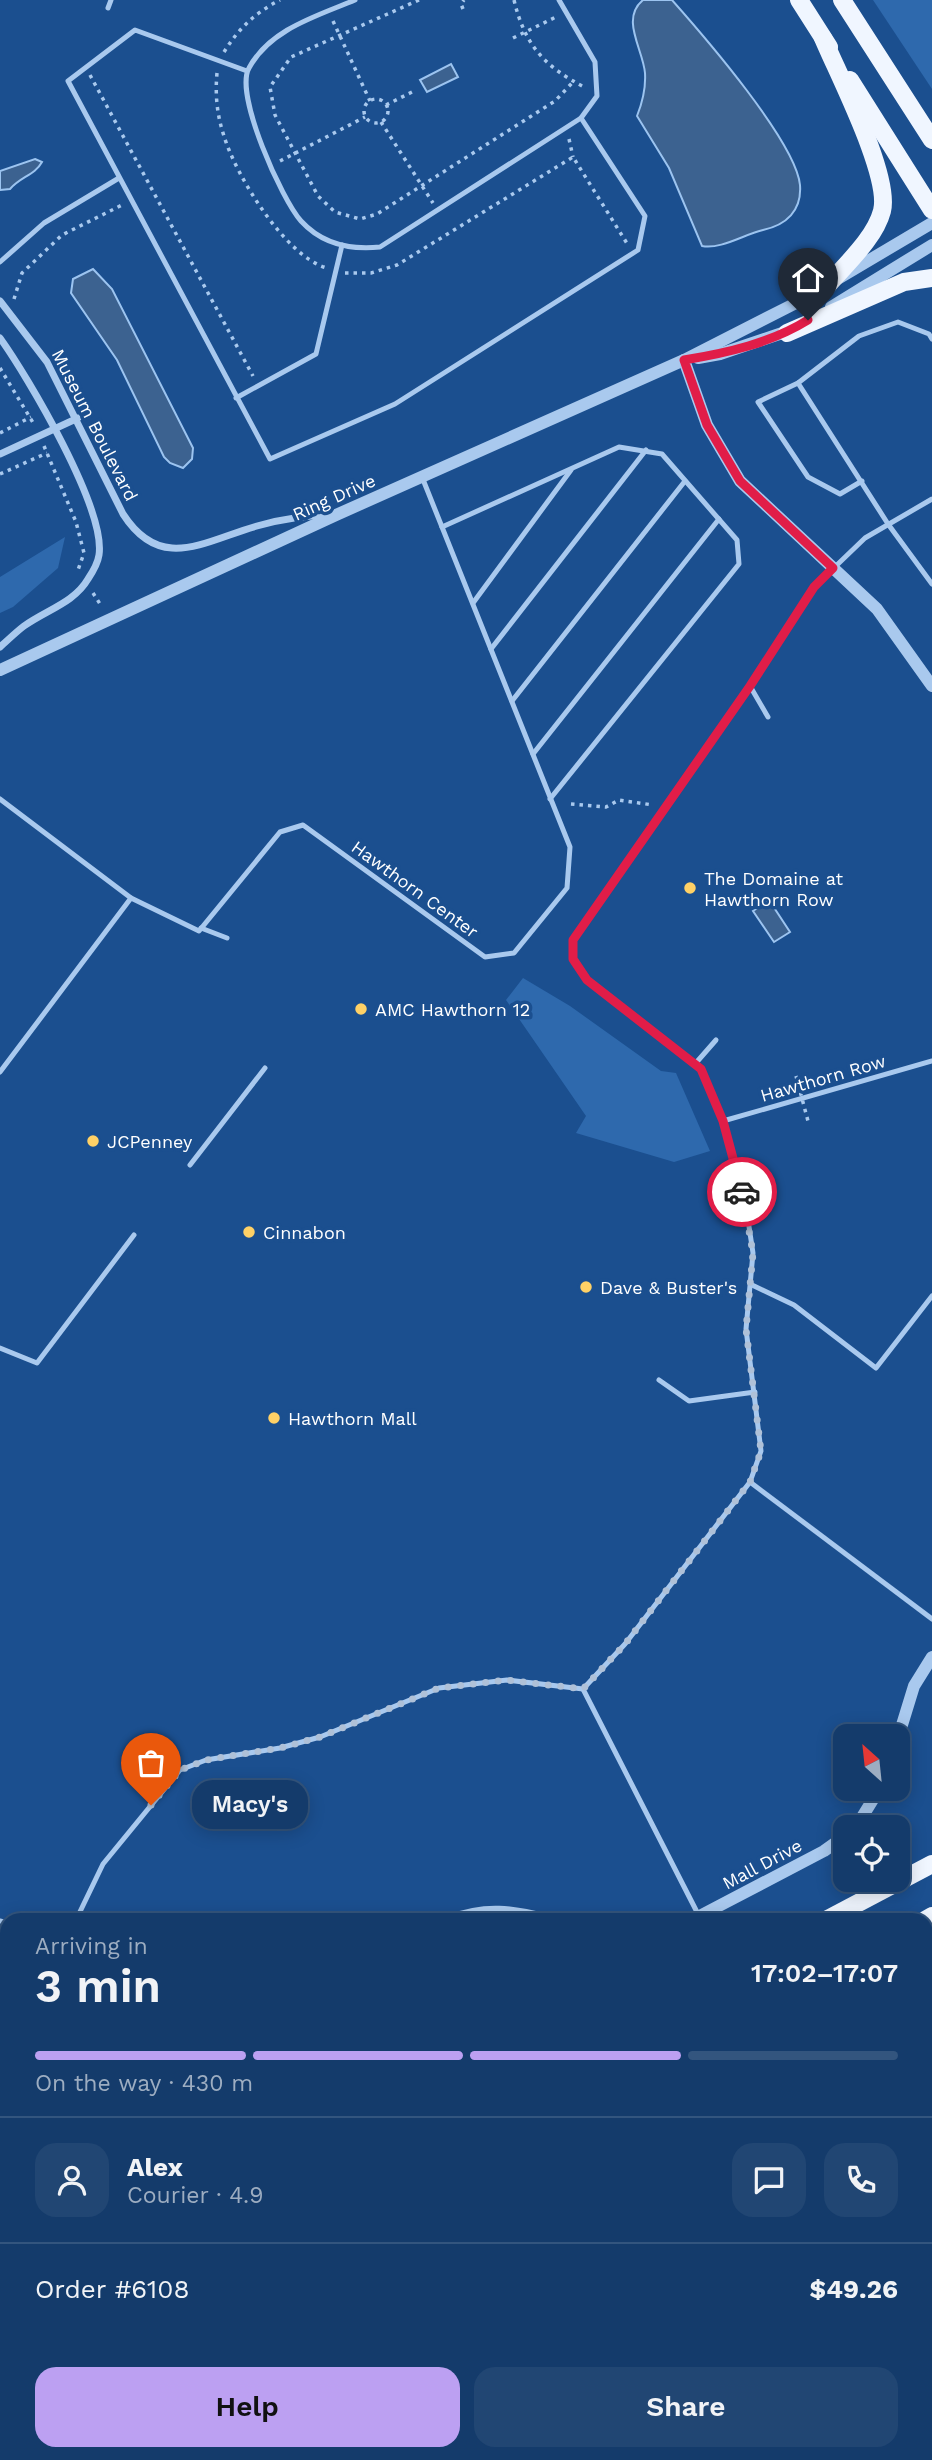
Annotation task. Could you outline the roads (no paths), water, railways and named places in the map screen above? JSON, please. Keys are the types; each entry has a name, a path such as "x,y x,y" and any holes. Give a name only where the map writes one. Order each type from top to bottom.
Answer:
{"main road":[{"path":"799,0 932,210"},
{"path":"842,0 932,140"},
{"path":"823,38 877,166 882,211 866,239 828,285"},
{"path":"787,333 904,282 932,278"},
{"path":"839,1913 932,1864"}],"street":[{"name":"Ring Drive","path":"0,670 335,514 684,360 828,285 932,223"},
{"name":"Ring Drive","path":"684,360 720,354 787,333 932,245"},
{"name":"Museum Boulevard","path":"3,305 47,362 78,418 109,492 133,530 151,544 181,548 198,546 256,526 300,515 335,514"},
{"path":"0,338 22,369 91,511 97,532 99,555 83,585 73,597 24,626 0,647"},
{"path":"684,360 707,425 740,481 877,609 932,686"},
{"path":"0,454 78,418"},
{"path":"903,1724 915,1686 932,1657"},
{"name":"Mall Drive","path":"706,1913 833,1845"},
{"path":"470,1913 489,1910 521,1913"}],"lane":[{"path":"108,8 111,0"},
{"path":"355,0 294,26 265,44 247,71 247,108 272,166 301,221 324,239 353,249 380,247 581,118 597,94 595,62 559,0"},
{"path":"247,71 135,30 68,81 130,202 270,459 396,404 638,250 645,216 581,118"},
{"path":"0,262 44,223 119,178"},
{"path":"236,398 316,354 342,245"},
{"path":"862,481 840,494 808,477 758,402 799,383 859,336 898,322 929,334 932,339"},
{"path":"799,383 888,524 932,584"},
{"path":"442,527 619,447 662,454 737,540 739,564 550,799"},
{"path":"491,649 646,450"},
{"path":"473,603 572,468"},
{"name":"Hawthorn Center","path":"201,928 280,832 303,825 485,957 514,953 567,888 570,847 422,477"},
{"path":"512,701 685,481"},
{"path":"583,1689 625,1644 750,1482 761,1451 746,1329 753,1253 744,1200 723,1121 701,1069 587,980 573,959 573,940 750,686 814,587 865,538 932,499"},
{"path":"533,754 719,519"},
{"path":"750,686 768,717"},
{"path":"0,799 131,898 199,931 201,928 227,937"},
{"path":"0,1072 131,898"},
{"path":"695,1064 716,1040"},
{"name":"Hawthorn Row","path":"723,1121 932,1061"},
{"path":"190,1165 265,1068"},
{"path":"0,1348 37,1363 134,1235"},
{"path":"751,1285 794,1305 876,1368 932,1296"},
{"path":"659,1380 689,1401 755,1392"},
{"path":"750,1482 932,1619"},
{"path":"79,1913 103,1864 180,1770 206,1760 280,1748 320,1737 439,1688 507,1680 583,1689"},
{"path":"583,1689 694,1913"}],"place":[{"name":"The Domaine at Hawthorn Row","path":"690,888"},
{"name":"AMC Hawthorn 12","path":"361,1009"},
{"name":"JCPenney","path":"93,1141"},
{"name":"Cinnabon","path":"249,1232"},
{"name":"Dave & Buster's","path":"586,1287"},
{"name":"Hawthorn Mall","path":"274,1418"},
{"name":"Macy's","path":"151,1805"}]}
